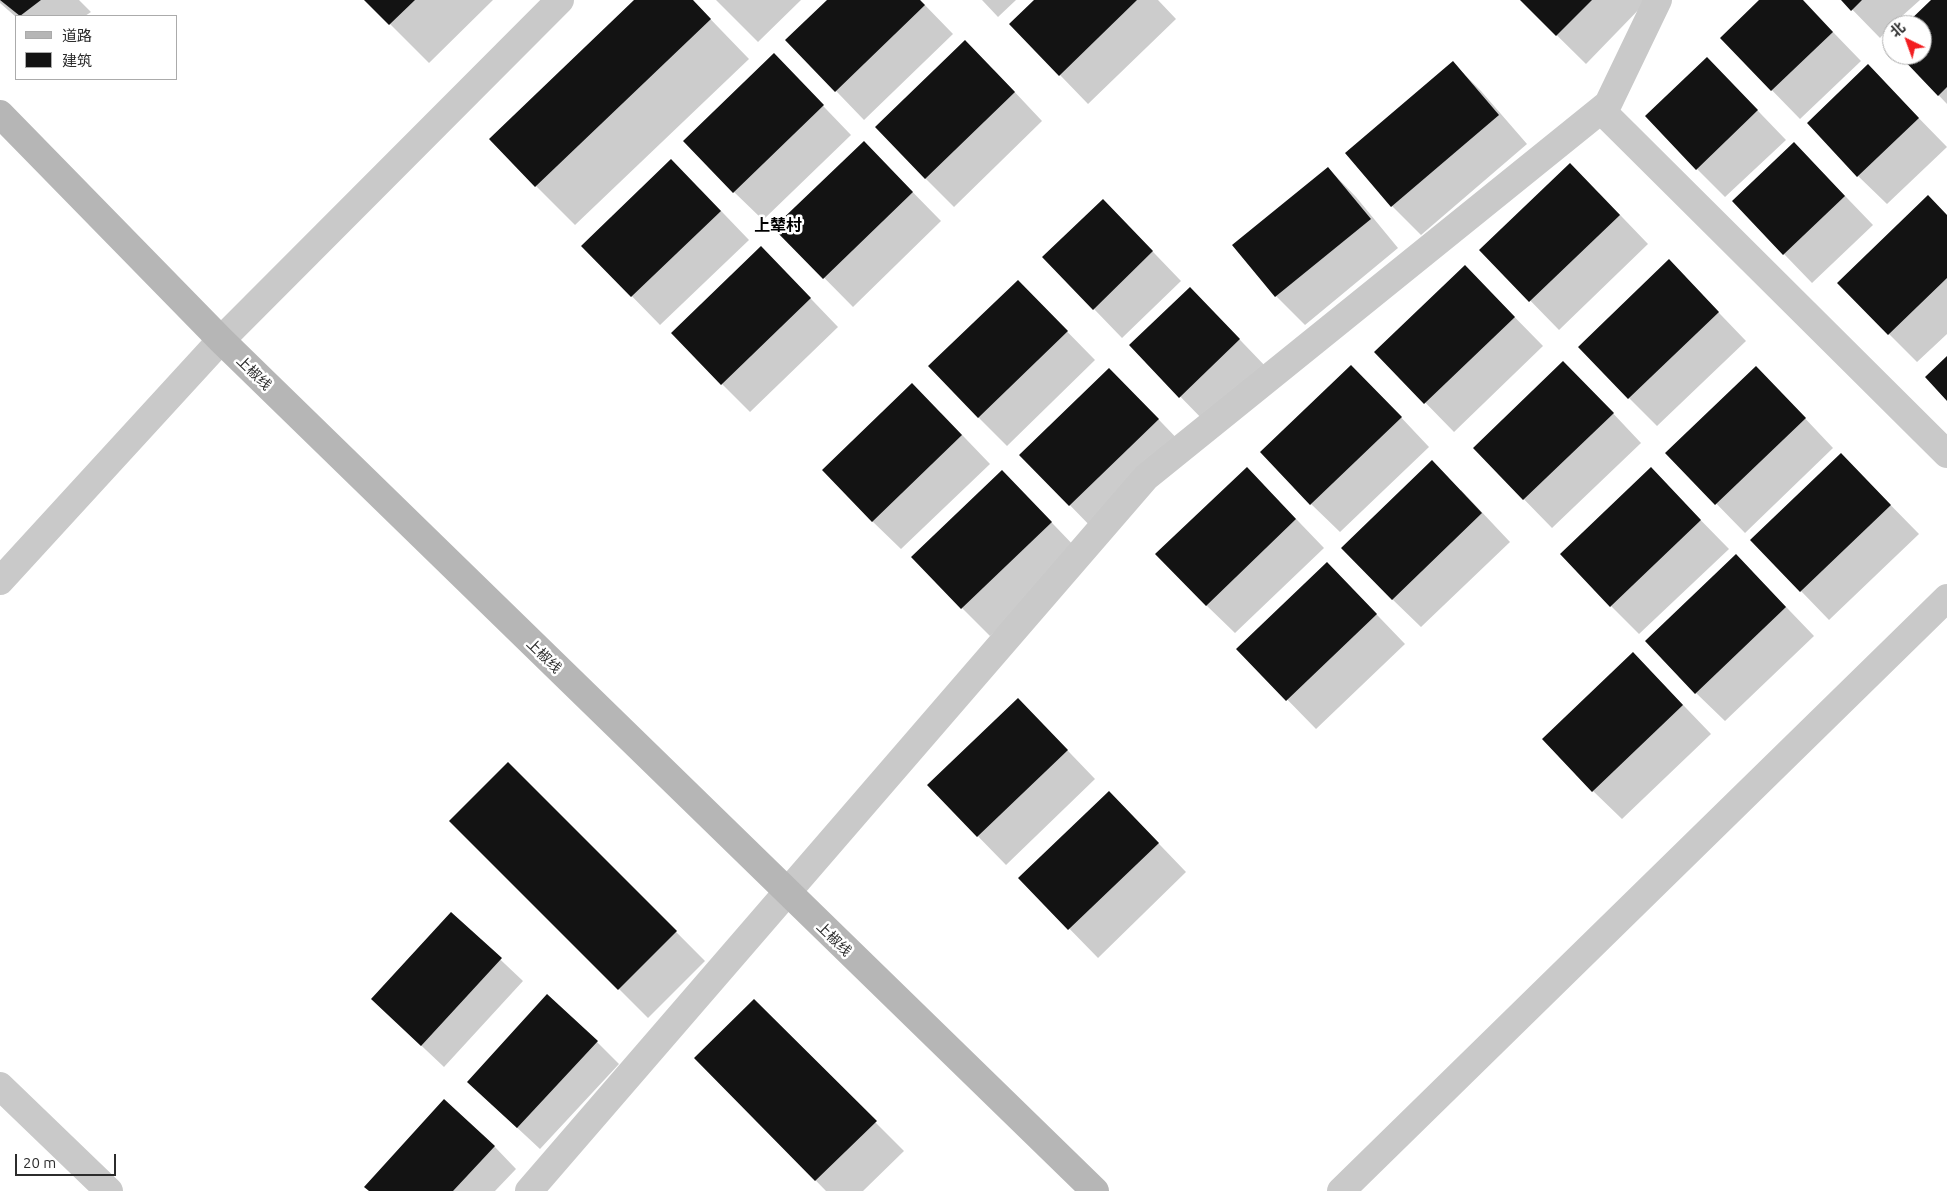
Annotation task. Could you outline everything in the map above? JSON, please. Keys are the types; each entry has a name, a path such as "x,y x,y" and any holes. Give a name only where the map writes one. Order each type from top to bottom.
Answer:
{"main road":[{"name":"上椒线","path":"0,114 220,340 1095,1191"}],"street":[{"path":"0,582 220,340 560,0"},
{"path":"529,1191 788,894 1146,477 1608,104 1658,0"},
{"path":"1601,110 1947,454"},
{"path":"1341,1191 1947,598"},
{"path":"0,1086 109,1191"}],"building":[{"path":"0,0 41,0 21,15"},
{"path":"364,0 415,0 389,25"},
{"path":"634,0 693,0 711,19 535,187 489,139"},
{"path":"827,0 920,0 925,5 835,92 785,40"},
{"path":"1034,0 1137,0 1059,76 1009,24"},
{"path":"1520,0 1592,0 1556,36"},
{"path":"1759,0 1803,0 1833,32 1771,91 1720,38"},
{"path":"1841,0 1862,0 1851,11"},
{"path":"1931,0 1947,0 1947,87 1938,96 1909,65 1932,65 1932,15 1915,15"},
{"path":"965,40 1015,92 925,179 875,127"},
{"path":"774,53 824,105 733,193 683,141"},
{"path":"1707,57 1758,110 1696,170 1645,116"},
{"path":"1453,61 1499,115 1391,207 1345,153"},
{"path":"1868,64 1919,118 1857,177 1807,123"},
{"path":"864,141 913,192 823,279 773,228"},
{"path":"1794,142 1845,196 1783,255 1732,201"},
{"path":"671,159 721,211 631,297 581,246"},
{"path":"1570,163 1620,215 1529,302 1479,250"},
{"path":"1328,167 1371,219 1275,297 1232,245"},
{"path":"1928,195 1947,215 1947,278 1888,335 1837,283"},
{"path":"1103,199 1153,251 1093,310 1042,257"},
{"path":"761,246 811,298 721,385 671,333"},
{"path":"1669,259 1719,312 1628,399 1578,347"},
{"path":"1465,265 1515,317 1424,404 1374,352"},
{"path":"1018,280 1068,331 978,418 928,366"},
{"path":"1190,287 1240,339 1179,398 1129,345"},
{"path":"1947,356 1947,401 1925,377"},
{"path":"1563,361 1614,413 1523,500 1473,448"},
{"path":"1351,365 1402,417 1310,505 1260,452"},
{"path":"1756,366 1806,418 1715,505 1665,453"},
{"path":"1109,368 1159,419 1069,506 1019,455"},
{"path":"912,383 962,435 872,522 822,470"},
{"path":"1841,453 1891,505 1800,592 1750,540"},
{"path":"1432,460 1482,513 1392,600 1341,548"},
{"path":"1247,467 1296,519 1206,606 1155,554"},
{"path":"1651,467 1701,520 1610,607 1560,554"},
{"path":"1002,470 1052,522 961,609 911,557"},
{"path":"1736,554 1786,607 1695,694 1645,641"},
{"path":"1327,562 1377,614 1286,701 1236,649"},
{"path":"1633,652 1683,705 1592,792 1542,739"},
{"path":"1018,698 1068,750 977,837 927,785"},
{"path":"508,762 677,931 618,990 449,821"},
{"path":"1109,791 1159,843 1068,930 1018,878"},
{"path":"451,912 502,958 421,1046 371,999"},
{"path":"547,994 598,1041 517,1128 467,1082"},
{"path":"754,999 877,1121 815,1181 694,1058"},
{"path":"444,1099 495,1146 453,1191 369,1191 364,1187"}],"district":[{"name":"上辇村","path":"778,226"}]}
